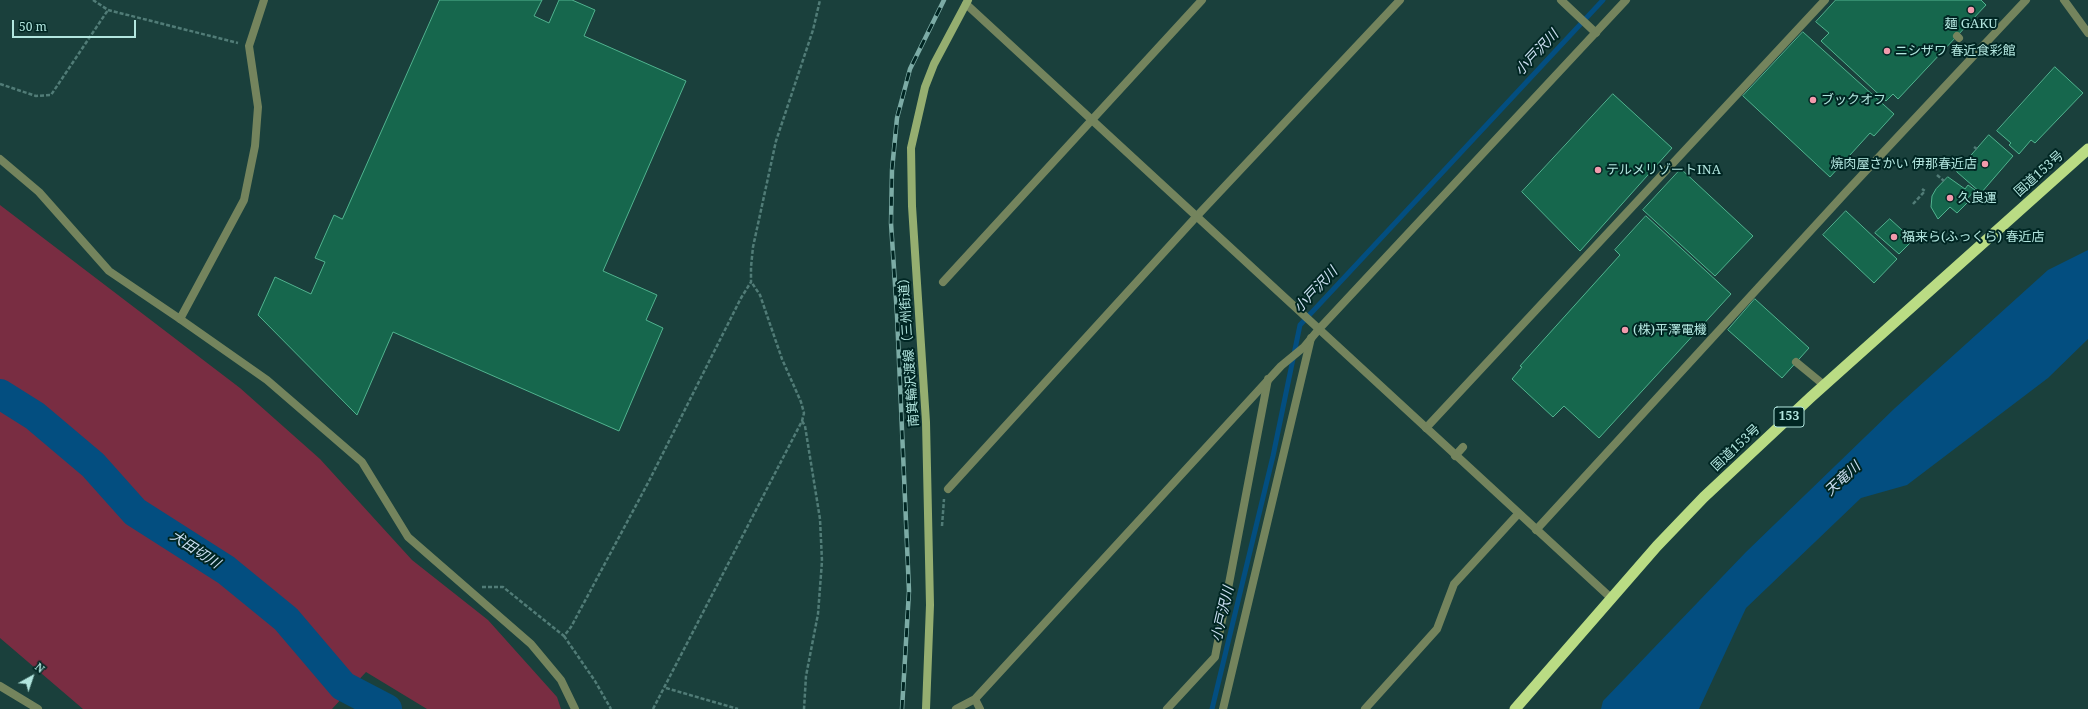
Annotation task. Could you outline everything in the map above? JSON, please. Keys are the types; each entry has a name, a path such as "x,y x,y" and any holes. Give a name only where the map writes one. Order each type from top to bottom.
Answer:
{"highway":[{"name":"国道153号","path":"1515,709 1657,546 1704,497 1824,385 2088,149"}],"main road":[{"name":"南箕輪沢渡線（三州街道）","path":"926,709 930,605 926,422 912,206 911,148 925,87 934,64 967,2"}],"street":[{"path":"180,319 244,200 255,146 258,107 249,46 264,0"},
{"path":"943,282 1202,0"},
{"path":"948,489 1196,217 1400,0"},
{"path":"1561,0 1594,31"},
{"path":"1223,709 1312,338 1317,327 1594,31 1626,0"},
{"path":"1426,428 1825,0"},
{"path":"1536,530 1860,180 2011,12 2026,0"},
{"path":"2064,0 2088,33"},
{"path":"967,2 1196,217 1611,598"},
{"path":"0,159 39,192 109,271 267,380 362,462 408,537 531,644 560,680 575,709"},
{"path":"956,709 975,699 1268,379 1312,338"},
{"path":"1796,362 1824,385"},
{"path":"1167,709 1215,657 1268,379"},
{"path":"1455,456 1463,446"},
{"path":"1364,709 1437,629 1454,584 1518,514"},
{"path":"0,686 38,709"},
{"path":"975,699 980,709"}],"path":[{"path":"93,0 108,10 249,46"},
{"path":"653,709 666,688 802,421 804,413 801,402 782,359 760,295 752,282 751,267 753,247 776,141 813,30 820,0"},
{"path":"0,84 36,96 51,95 108,10"},
{"path":"1937,175 1944,181"},
{"path":"1913,204 1925,191 1922,188"},
{"path":"564,636 571,627 598,579 741,298 752,282"},
{"path":"802,421 805,426 820,520 822,561 818,614 806,676 804,709"},
{"path":"474,593 484,585 503,587 564,636 595,681 610,709"},
{"path":"666,688 738,709"}],"shaded area":[{"path":"0,205 240,388 320,459 412,560 488,620 557,697 561,709 427,709 366,672 332,709 83,709 0,638"}],"water":[{"name":"天竜川","path":"2088,250 2088,339 2048,378 1907,485 1861,498 1746,608 1699,709 1601,709 1603,701 1746,552 1895,408 2048,270"}],"building":[{"path":"440,0 542,0 534,16 549,23 559,0 572,0 595,10 584,36 686,81 603,271 657,295 646,320 663,328 619,431 393,332 357,415 258,315 275,277 311,294 325,262 315,258 334,215 342,219"},
{"name":"ニシザワ 春近食彩館","path":"1836,0 1981,0 1986,5 1898,99 1893,94 1886,101 1821,41 1829,33 1816,22"},
{"name":"ブックオフ","path":"1803,32 1894,114 1874,136 1870,133 1830,177 1743,96"},
{"path":"2055,67 2083,93 2035,143 2031,140 2019,154 2009,145 2011,143 1997,131"},
{"name":"テルメリゾートINA","path":"1613,94 1672,148 1580,251 1522,192"},
{"name":"焼肉屋さかい 伊那春近店","path":"1989,135 2013,156 1981,193 1957,172"},
{"path":"1681,169 1753,236 1715,276 1643,210"},
{"name":"久良運","path":"1948,177 1965,189 1968,185 1975,190 1967,199 1969,201 1957,213 1950,207 1938,219 1931,207 1932,196 1936,189"},
{"path":"1846,211 1897,259 1874,283 1823,235"},
{"name":"(株)平澤電機","path":"1646,216 1731,294 1599,438 1564,406 1553,417 1512,379 1522,367 1520,366 1620,255 1615,250"},
{"name":"福来ら(ふっくら) 春近店","path":"1890,219 1913,240 1899,254 1875,233"},
{"path":"1755,299 1809,348 1782,378 1728,330"}],"waterway":[{"name":"小戸沢川","path":"1212,709 1273,456 1300,325 1603,0"},
{"name":"犬田切川","path":"0,394 35,416 93,465 135,512 226,570 286,619 343,686 387,709"}],"railway":[{"path":"902,709 909,591 897,315 891,223 892,170 897,118 910,69 944,0"}],"place":[{"name":"麺 GAKU","path":"1971,10"},
{"name":"ニシザワ 春近食彩館","path":"1887,51"},
{"name":"ブックオフ","path":"1813,100"},
{"name":"焼肉屋さかい 伊那春近店","path":"1985,164"},
{"name":"テルメリゾートINA","path":"1598,170"},
{"name":"久良運","path":"1950,198"},
{"name":"福来ら(ふっくら) 春近店","path":"1894,237"},
{"name":"(株)平澤電機","path":"1625,330"}]}
